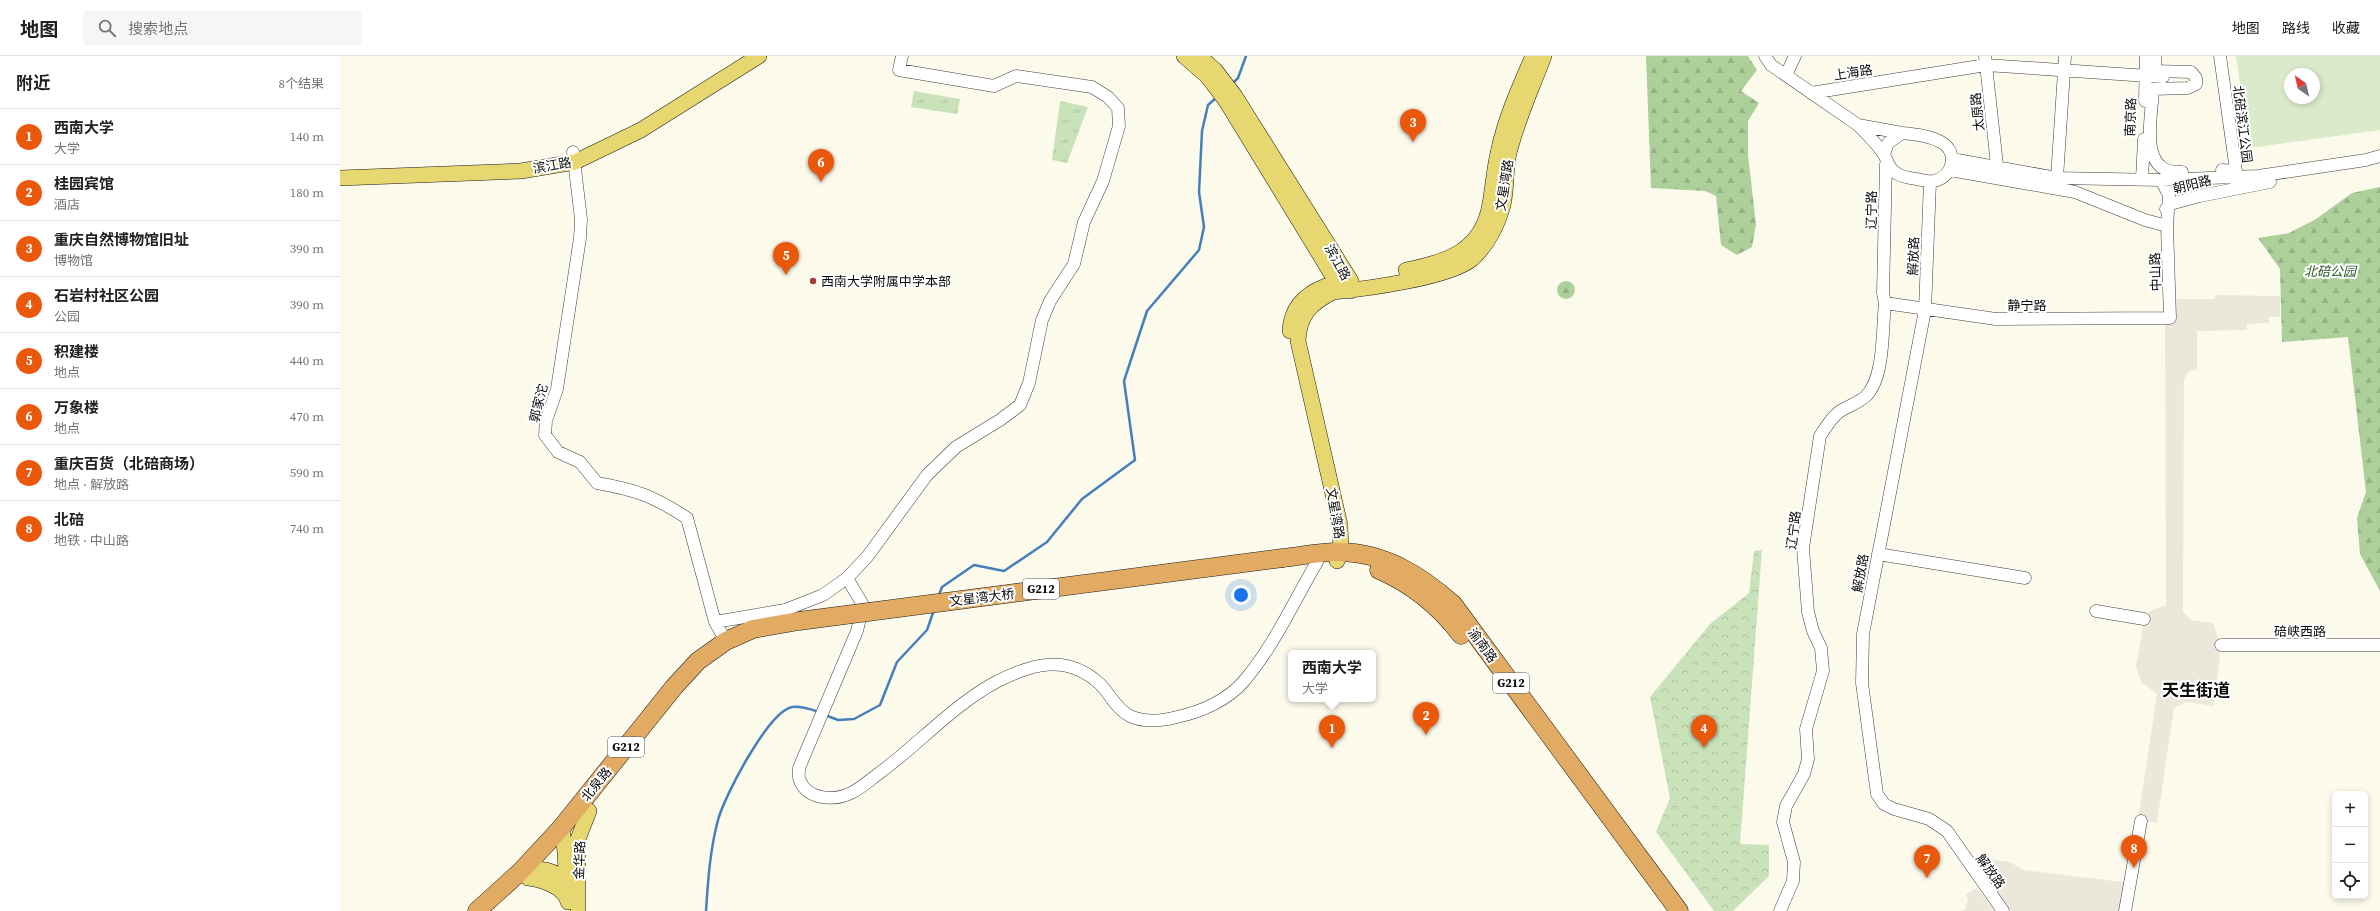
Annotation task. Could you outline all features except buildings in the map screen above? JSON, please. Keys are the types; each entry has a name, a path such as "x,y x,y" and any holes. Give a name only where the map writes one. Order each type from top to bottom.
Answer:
{"highway":[{"name":"渝南路","path":"1284,562 1337,555 1381,559 1406,569 1426,581 1453,604 1679,911"},
{"name":"渝南路","path":"1284,562 1317,562 1337,555 1399,579 1418,591 1442,611 1664,911"},
{"name":"文星湾大桥","path":"806,624 1284,562"},
{"name":"北泉路","path":"490,911 529,873 563,834 674,687 698,661 726,641 753,629 806,624"},
{"name":"北泉路","path":"563,834 588,811 683,693 706,670 732,650 757,637 806,624"},
{"name":"北泉路","path":"477,911 529,873"}],"main road":[{"name":"滨江路","path":"340,169 380,170 521,162 574,157 633,125 742,56"},
{"name":"滨江路","path":"340,178 521,170 574,157 641,130 759,56"},
{"name":"滨江路","path":"1184,56 1207,76 1270,163 1346,285"},
{"name":"滨江路","path":"1199,56 1215,70 1235,96 1270,163"},
{"name":"文星湾路","path":"1337,555 1340,525 1298,341 1298,330 1306,312 1318,300 1346,285 1448,260 1458,255 1475,238 1484,225 1490,206 1498,152 1507,118 1533,56"},
{"name":"文星湾路","path":"1346,285 1442,274 1472,259 1484,245 1495,228 1503,204 1505,173 1509,151 1544,56"},
{"name":"金华路","path":"571,902 578,839 588,811"},
{"path":"563,834 564,878 571,902"},
{"path":"529,873 552,872 564,878"},
{"name":"金华路","path":"529,873 546,881 571,902 578,911"}],"street":[{"path":"715,622 785,610 823,596 847,578 867,557 927,475 956,447 1000,420 1020,405 1028,383 1042,320 1050,302 1074,264 1084,222 1103,181 1119,126 1118,108 1108,97 1092,87 1016,76 994,86 899,70 902,56"},
{"path":"1765,56 1771,65 1858,126 1898,175 1930,182 1940,179 1951,164 1950,150 1943,142 1934,139 1858,126"},
{"path":"1786,75 1795,56"},
{"path":"2057,178 2065,56"},
{"name":"南京路","path":"2142,179 2146,56"},
{"name":"北碚滨江公园","path":"2155,56 2155,71 2191,72 2196,78 2196,84 2188,88 2153,89 2151,153 2161,168 2176,172 2209,170 2236,171 2220,56"},
{"name":"上海路","path":"1811,93 1986,60 2064,70 2146,74 2186,80"},
{"name":"太原路","path":"1986,60 1997,165"},
{"path":"1885,159 1888,143 1902,133"},
{"path":"1951,164 1997,165 2057,178 2161,180 2258,176 2366,160 2380,156"},
{"name":"郭家沱","path":"574,157 581,219 580,238 557,389 546,421 545,435 558,452 580,462 597,484 633,489 663,502 687,518 715,622 726,641"},
{"name":"辽宁路","path":"1780,911 1793,881 1794,868 1783,822 1786,806 1804,774 1808,759 1806,729 1823,672 1821,648 1813,631 1808,612 1803,548 1820,436 1829,422 1839,412 1865,396 1875,384 1879,369 1884,303 1885,159"},
{"path":"1951,164 2075,192 2145,220 2167,226"},
{"name":"朝阳路","path":"2145,220 2156,217 2170,204 2193,198 2260,183 2380,164"},
{"path":"2193,178 2185,187 2193,198"},
{"path":"2161,180 2169,195 2170,204"},
{"name":"解放路","path":"1930,182 1925,310 1909,404 1863,634 1862,683 1877,794 1884,804 1894,809 1929,819 1947,831 2003,911"},
{"name":"中山路","path":"2170,204 2167,226 2170,318"},
{"name":"静宁路","path":"1884,303 1996,319 2170,318"},
{"path":"1878,554 2025,578"},
{"path":"847,578 863,605 858,631 828,702 811,736 799,768 799,780 805,788 822,798 839,798 852,793 976,695 1014,674 1039,666 1066,665 1081,670 1100,685 1121,710 1131,716 1155,721 1194,713 1219,701 1244,682 1266,649 1317,562"},
{"path":"2096,611 2144,619"},
{"name":"碚峡西路","path":"2221,645 2380,645"},
{"path":"2125,911 2140,825"}],"green space":[{"path":"1646,56 1748,56 1757,70 1741,91 1759,103 1748,121 1748,155 1756,225 1752,247 1737,255 1721,245 1716,196 1705,191 1651,188"},
{"path":"2236,56 2380,56 2380,130 2249,148"},
{"path":"914,91 960,99 957,114 911,107"},
{"path":"1060,101 1088,107 1067,163 1052,160"},
{"name":"北碚公园","path":"2380,187 2380,591 2360,554 2357,518 2366,492 2348,337 2282,342 2280,269 2258,238 2289,233 2316,219 2352,193"},
{"path":"1566,281 1572,284 1575,290 1572,296 1566,299 1560,296 1557,290 1560,284"},
{"path":"1762,550 1740,844 1769,845 1769,876 1733,911 1714,911 1656,832 1670,798 1650,697 1710,624 1749,593 1754,551"}],"shaded area":[{"path":"2215,295 2280,296 2280,317 2269,317 2269,323 2247,324 2247,330 2197,331 2197,370 2189,371 2184,379 2183,612 2191,620 2213,623 2221,645 2214,706 2187,702 2174,708 2157,823 2138,820 2157,694 2141,682 2136,666 2145,616 2152,610 2166,605 2165,318 2170,299 2215,299"},
{"path":"1963,856 2010,862 2023,870 2130,883 2125,911 2003,911"},
{"path":"1977,888 1994,911 1961,911 1965,909 1968,899 1966,895"}],"waterway":[{"path":"1232,84 1238,78 1246,56"},
{"path":"939,595 942,587 974,565 1004,571 1047,542 1082,499 1135,460 1124,381 1147,311 1199,250 1204,227 1199,192 1202,131 1208,105 1216,98"},
{"path":"825,715 838,720 854,719 880,705 897,662 927,630 934,610"},
{"path":"706,911 711,854 715,831 729,793 748,757 771,724 782,712 792,707 806,708 819,712"}],"place":[{"name":"重庆自然博物馆旧址","path":"1413,142"},
{"name":"万象楼","path":"821,182"},
{"name":"积建楼","path":"786,275"},
{"name":"西南大学附属中学本部","path":"813,281"},
{"name":"桂园宾馆","path":"1426,735"},
{"name":"西南大学","path":"1332,748"},
{"name":"石岩村社区公园","path":"1704,748"},
{"name":"北碚","path":"2134,868"},
{"name":"重庆百货（北碚商场）","path":"1927,878"}],"district":[{"name":"天生街道","path":"2196,690"}]}
